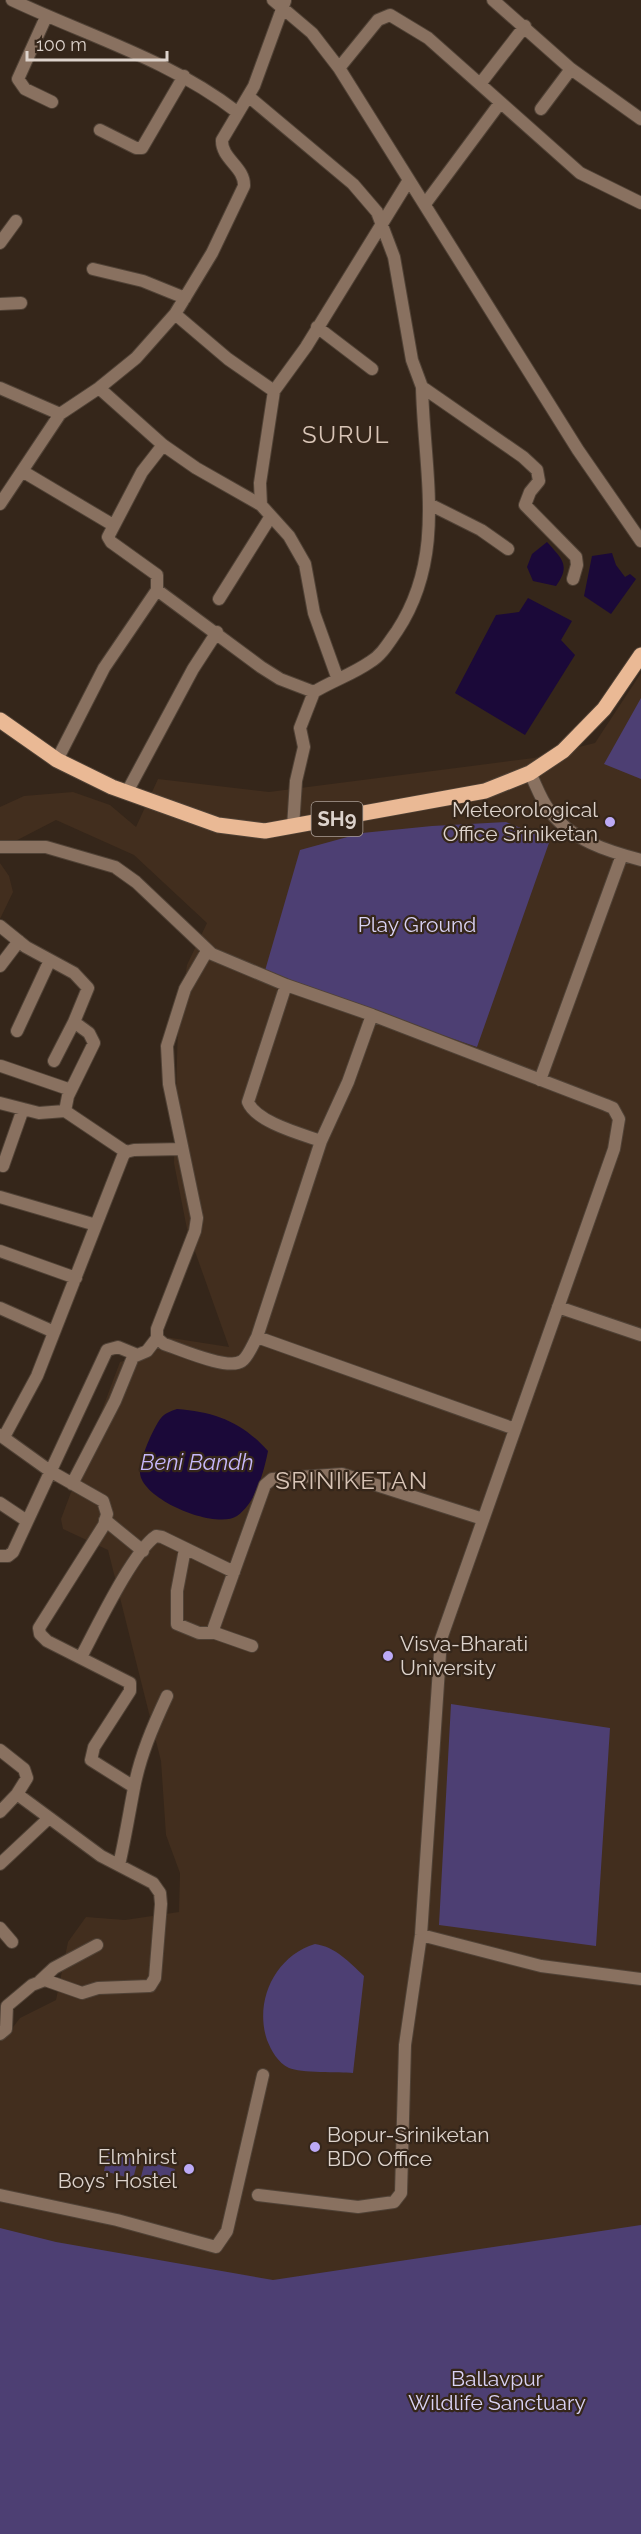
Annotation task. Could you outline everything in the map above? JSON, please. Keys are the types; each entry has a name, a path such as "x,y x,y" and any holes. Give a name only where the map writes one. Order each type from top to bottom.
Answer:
{"main road":[{"name":"SH9","path":"0,720 57,760 127,792 218,825 265,831 485,791 530,773 563,751 604,709 641,655"}],"street":[{"path":"12,0 46,17 142,55 211,91 237,112"},
{"path":"0,504 60,414 99,388 136,358 175,314 222,234 244,186 243,176 224,153 221,144 248,96 280,2 312,33 339,68 578,450 641,541"},
{"path":"503,2 571,69 641,119"},
{"path":"339,68 378,20 390,15 428,38 580,173 641,203"},
{"path":"46,17 18,79 25,89 52,102"},
{"path":"480,84 525,26"},
{"path":"540,109 571,69"},
{"path":"100,130 136,148 142,148 184,76"},
{"path":"248,96 353,184 368,200 381,221 394,257 412,360 422,387 429,504 425,567 410,609 380,654 370,662 314,692 300,728 304,743 296,781 293,827"},
{"path":"425,204 500,103"},
{"path":"261,505 260,483 274,391 409,180"},
{"path":"0,243 16,221"},
{"path":"93,269 143,281 185,298"},
{"path":"0,304 21,303"},
{"path":"175,314 228,359 274,391"},
{"path":"317,327 372,369"},
{"path":"422,387 523,456 537,470 539,481 530,492 525,505 576,557 577,565 573,579"},
{"path":"0,388 60,414"},
{"path":"99,388 164,445 196,468 261,505 289,536 305,564 314,614 337,678"},
{"path":"57,760 104,668 157,590 157,575 110,541 108,537 142,472 164,445"},
{"path":"22,471 113,525"},
{"path":"429,504 481,530 508,549"},
{"path":"219,599 271,516"},
{"path":"157,590 261,667 280,678 314,692"},
{"path":"127,792 193,669 217,633"},
{"path":"530,773 547,809 558,820 600,849 641,860"},
{"path":"0,847 46,847 115,867 136,882 207,951 286,985 372,1015 606,1105 613,1108 620,1119 614,1149 441,1639 421,1935 405,2045 401,2193 394,2202 358,2207 258,2195"},
{"path":"540,1080 622,855"},
{"path":"0,927 19,941 74,973 88,988 54,1061"},
{"path":"0,966 19,941"},
{"path":"0,1557 8,1556 13,1552 107,1350 118,1347 135,1354 147,1351 157,1338 157,1329 195,1231 197,1218 169,1084 167,1047 185,989 207,951"},
{"path":"16,1031 50,960"},
{"path":"286,985 248,1102 250,1109 261,1118 321,1141"},
{"path":"157,1338 164,1344 223,1363 234,1365 244,1360 257,1337 321,1141 348,1082 372,1015"},
{"path":"64,1111 64,1104 94,1043 89,1033 74,1022"},
{"path":"1,1066 71,1090"},
{"path":"0,1103 50,1113 64,1111 126,1152 182,1149"},
{"path":"3,1166 23,1109"},
{"path":"126,1152 37,1376 2,1436 50,1471 103,1500 107,1509 105,1520 39,1628 40,1634 47,1641 130,1683 130,1691 94,1747 91,1760 134,1787"},
{"path":"0,1197 96,1226"},
{"path":"0,1251 76,1278"},
{"path":"558,1307 641,1335"},
{"path":"0,1308 54,1332"},
{"path":"257,1337 515,1429"},
{"path":"72,1484 115,1401 135,1354"},
{"path":"215,1633 215,1620 265,1485 279,1476 313,1478 342,1474 483,1519"},
{"path":"0,1503 27,1521"},
{"path":"105,1520 143,1551"},
{"path":"81,1657 110,1602 143,1551 156,1536 234,1572"},
{"path":"185,1549 177,1591 177,1624 199,1633 215,1633 252,1646"},
{"path":"119,1865 129,1824 134,1787 150,1732 167,1696"},
{"path":"0,1750 26,1773 27,1778 17,1794 0,1812"},
{"path":"17,1794 101,1856 147,1879 159,1893 158,1952 153,1983 141,1987 98,1988 82,1993 51,1982 40,1981"},
{"path":"0,1864 49,1818"},
{"path":"0,1928 12,1942"},
{"path":"421,1935 541,1966 641,1979"},
{"path":"0,2034 6,2029 7,2006 54,1968 97,1945"},
{"path":"0,2195 117,2220 216,2247 227,2231 263,2075"}],"shaded area":[{"name":"Visva-Bharati University","path":"641,673 641,2534 16,2534 0,2519 0,2032 7,2035 20,2018 56,2000 68,1942 86,1917 125,1920 179,1912 180,1873 166,1835 161,1761 108,1550 63,1529 61,1519 120,1362 152,1353 165,1337 229,1347 187,1229 174,1163 178,1025 187,965 207,923 134,855 56,820 0,849 0,807 24,796 73,792 110,805 136,827 158,779 269,792 534,758 595,743"},
{"path":"0,863 9,876 13,892 0,919"}],"green space":[{"path":"641,698 641,779 604,764"},
{"name":"Play Ground","path":"506,822 550,840 477,1047 264,974 300,850 362,833"},
{"path":"451,1704 610,1728 596,1946 439,1925"},
{"path":"315,1944 336,1952 364,1976 353,2073 294,2070 278,2060 267,2040 263,2010 271,1982 289,1959"},
{"path":"108,2152 138,2160 133,2179 104,2171"},
{"path":"145,2161 175,2169 170,2188 140,2181"},
{"name":"Ballavpur Wildlife Sanctuary","path":"641,2225 641,2534 0,2534 0,2228 56,2242 273,2280"}],"water":[{"path":"547,542 563,562 563,573 556,586 533,581 527,567 532,554"},
{"path":"612,553 616,565 625,577 630,574 636,579 611,614 584,596 592,556"},
{"path":"528,598 572,621 561,640 575,655 525,735 455,693 496,615 519,612"},
{"name":"Beni Bandh","path":"177,1409 191,1410 227,1420 248,1433 268,1451 254,1495 237,1516 213,1519 181,1510 153,1493 144,1483 140,1468 151,1437 163,1416"}],"place":[{"name":"Meteorological Office Sriniketan","path":"610,822"},
{"name":"Visva-Bharati University","path":"388,1656"},
{"name":"Bopur-Sriniketan BDO Office","path":"315,2147"},
{"name":"Elmhirst Boys' Hostel","path":"189,2169"}],"district":[{"name":"SURUL","path":"346,435"},
{"name":"SRINIKETAN","path":"352,1481"}]}
